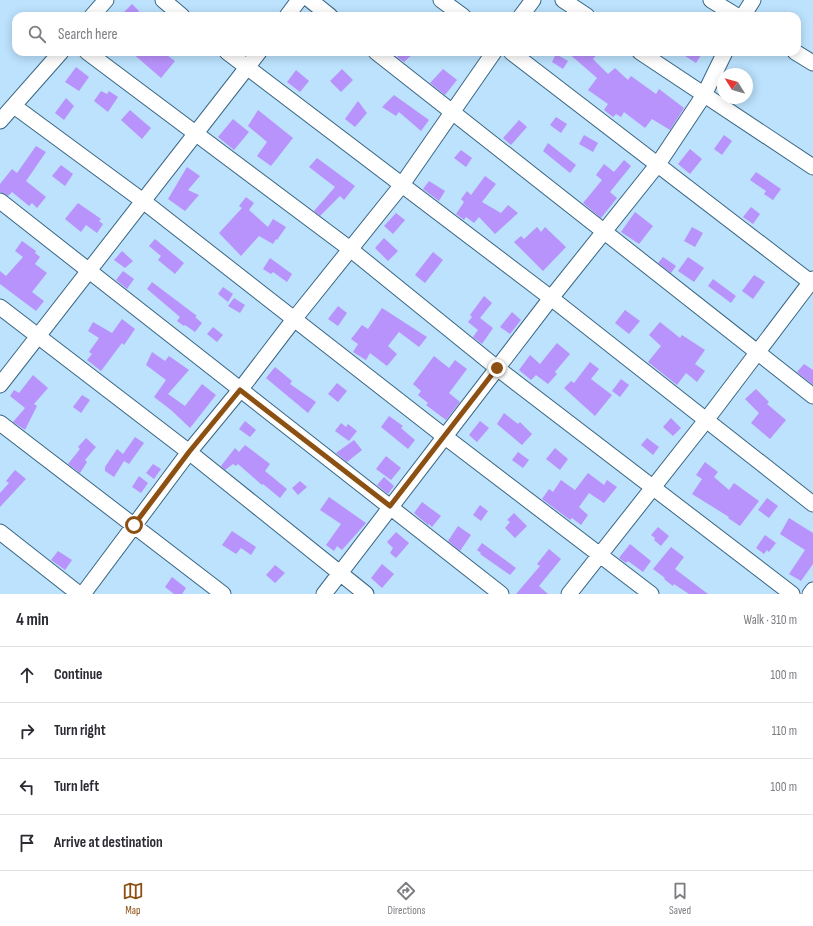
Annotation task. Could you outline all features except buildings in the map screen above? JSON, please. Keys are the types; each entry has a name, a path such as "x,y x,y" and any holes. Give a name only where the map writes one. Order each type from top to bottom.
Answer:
{"street":[{"path":"96,12 106,0"},
{"path":"163,0 177,12"},
{"path":"290,12 299,0"},
{"path":"310,0 325,12"},
{"path":"441,0 458,12"},
{"path":"523,12 532,0"},
{"path":"563,0 581,12"},
{"path":"711,0 730,12"},
{"path":"746,12 753,0"},
{"path":"0,121 58,56"},
{"path":"92,56 195,135 350,249 497,368 792,594"},
{"path":"232,56 401,186 551,298 707,419 813,504"},
{"path":"0,385 256,56"},
{"path":"381,56 813,396"},
{"path":"83,594 189,452 240,390 295,318 401,186 491,56"},
{"path":"516,56 812,282 707,419 569,594"},
{"path":"646,56 813,167"},
{"path":"324,594 551,298 658,164 704,95 723,56"},
{"path":"801,56 813,63"},
{"path":"14,106 143,201 295,318 444,436 651,594"},
{"path":"0,201 501,594"},
{"path":"0,307 39,335 189,452 366,594"},
{"path":"0,423 222,594"},
{"path":"0,532 79,594"},
{"path":"810,594 813,590"}],"route":[{"path":"134,525 189,452 240,390 390,506 497,368"}]}
